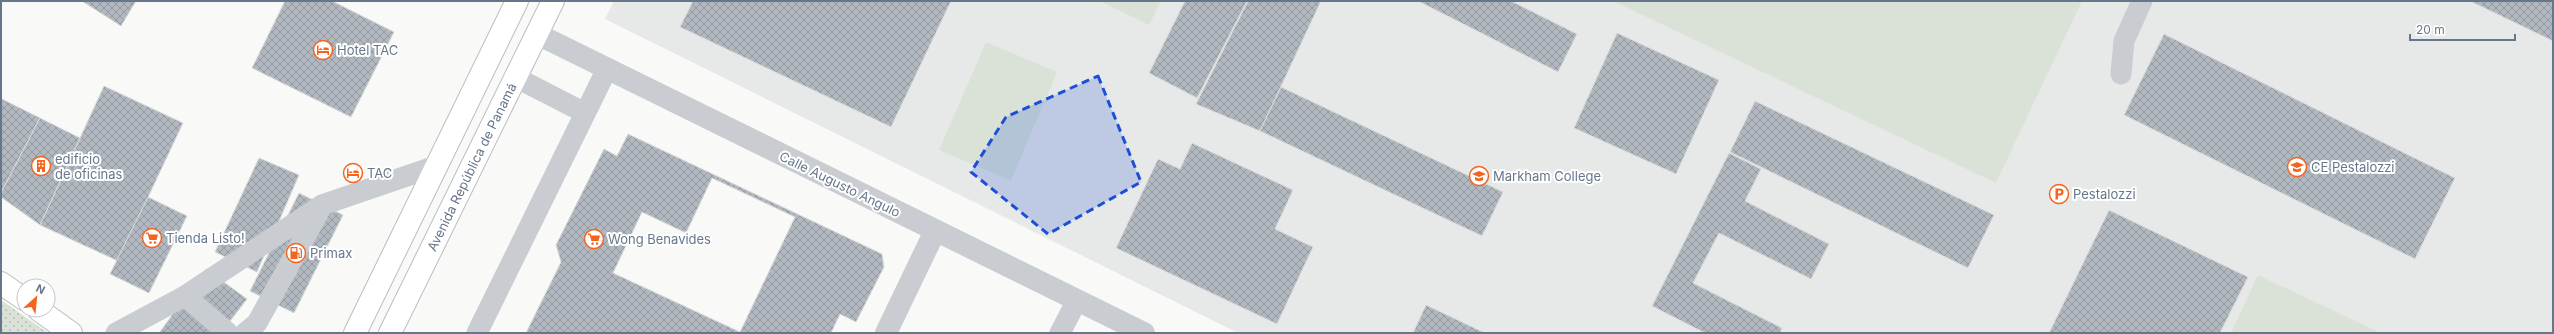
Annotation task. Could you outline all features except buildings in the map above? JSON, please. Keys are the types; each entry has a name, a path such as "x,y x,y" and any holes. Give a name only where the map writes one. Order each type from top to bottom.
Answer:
{"main road":[{"path":"355,333 517,1"},
{"name":"Avenida República de Panamá","path":"390,333 553,1"},
{"path":"1,283 16,293"},
{"path":"50,318 72,333"}],"street":[{"name":"Calle Augusto Angulo","path":"537,34 1144,333"},
{"path":"886,333 935,230"}],"lane":[{"path":"2121,74 2124,41 2142,1"},
{"path":"477,333 607,69"},
{"path":"515,78 585,113"},
{"path":"116,333 185,296 322,205 436,166"},
{"path":"255,330 322,205"},
{"path":"185,296 228,333"},
{"path":"1060,333 1077,300"}],"highlighted area":[{"path":"1098,76 1141,182 1048,234 971,172 1006,117"}],"shaded area":[{"name":"Markham College","path":"614,1 2553,1 2553,333 1238,333 605,19"},
{"path":"1100,1 1161,1 1149,25"},
{"path":"1613,1 2082,1 1996,183"},
{"path":"986,42 1057,72 1011,181 939,150"},
{"path":"2258,275 2381,333 2231,333"},
{"path":"1,300 16,311 16,318 27,318 48,333 1,333"}],"place":[{"name":"Hotel TAC","path":"323,50"},
{"name":"edificio de oficinas","path":"41,166"},
{"name":"CE Pestalozzi","path":"2297,167"},
{"name":"TAC","path":"353,173"},
{"name":"Markham College","path":"1479,176"},
{"name":"Pestalozzi","path":"2059,194"},
{"name":"Tienda Listo!","path":"152,238"},
{"name":"Wong Benavides","path":"594,239"},
{"name":"Primax","path":"296,253"}]}
